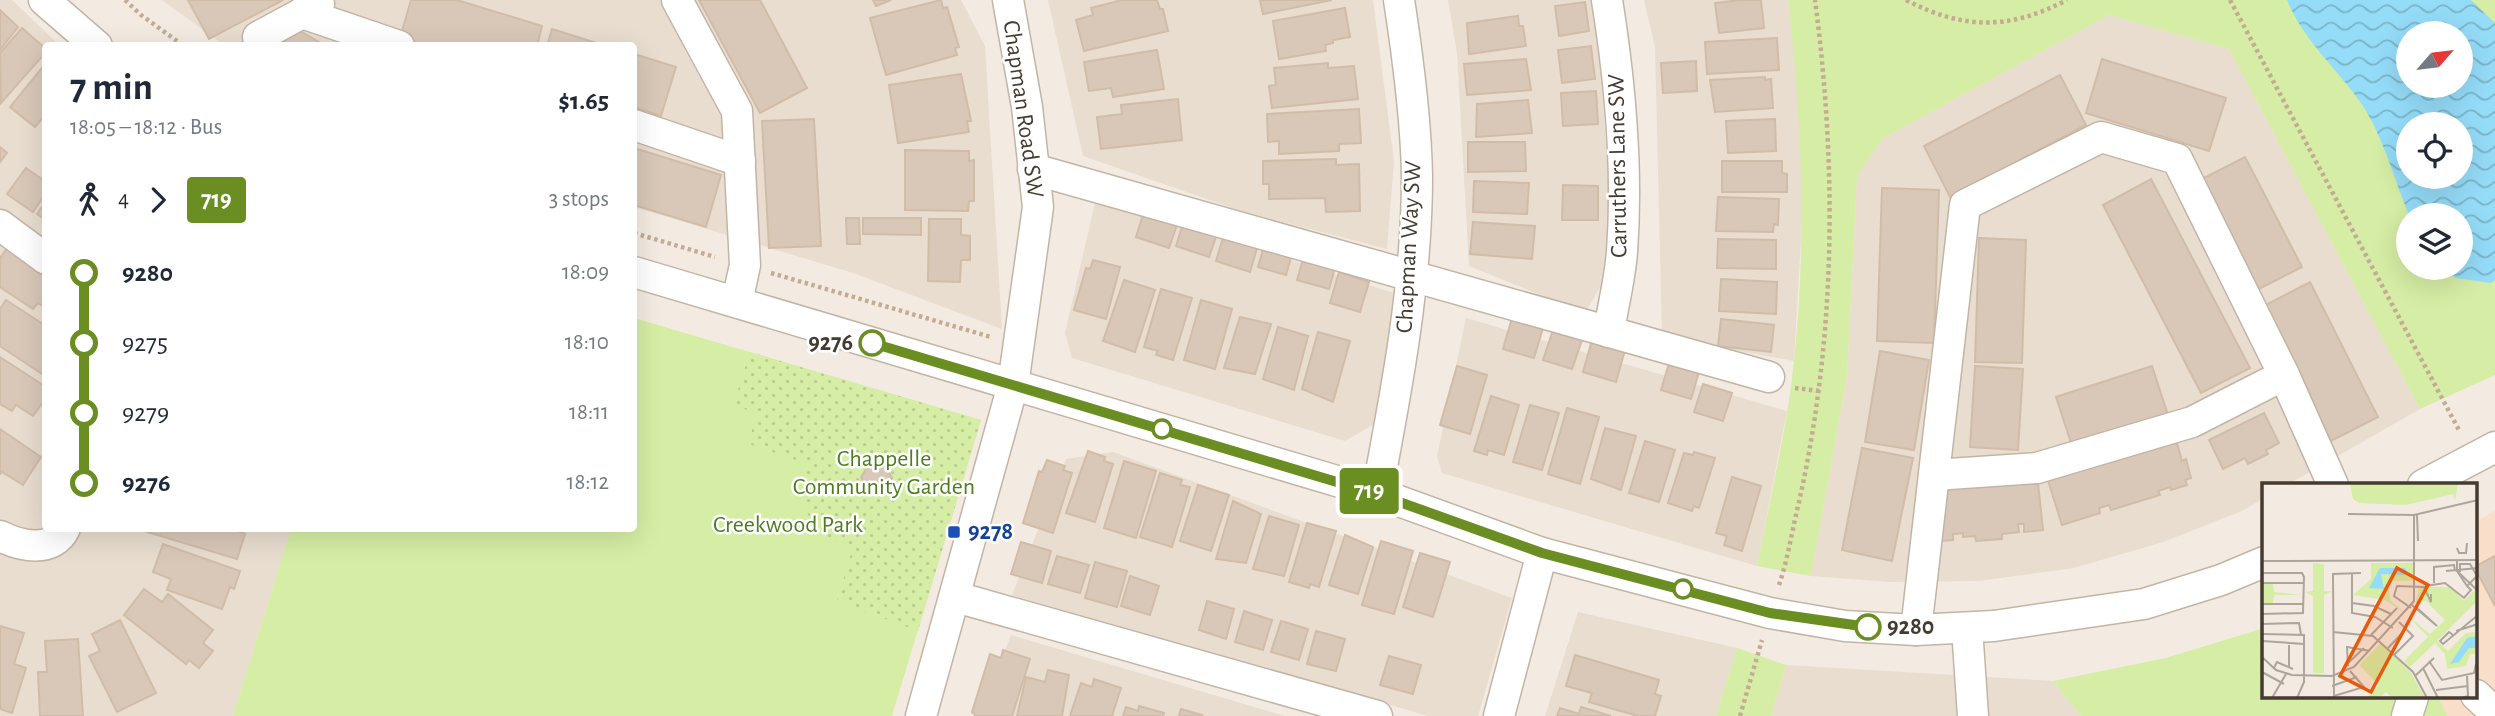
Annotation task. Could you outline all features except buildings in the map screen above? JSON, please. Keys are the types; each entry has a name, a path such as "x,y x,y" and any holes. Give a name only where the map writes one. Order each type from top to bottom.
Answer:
{"street":[{"path":"44,0 92,42"},
{"path":"677,0 737,111 745,265 737,303"},
{"name":"Chapman Road SW","path":"921,716 1013,385 1038,207 1027,107 1007,0"},
{"name":"Chapman Way SW","path":"1377,494 1400,370 1412,277 1417,175 1410,71 1399,0"},
{"name":"Carruthers Lane SW","path":"1607,0 1615,49 1622,161 1622,252 1609,332"},
{"path":"258,37 313,6 390,42"},
{"path":"637,126 740,161"},
{"path":"1916,630 1965,205 2101,137 2177,159 2284,375 2332,483"},
{"path":"1033,169 1769,377"},
{"path":"0,225 42,256"},
{"path":"637,273 1377,494 1542,553 1770,613 1845,626 1916,630 2067,618 2144,604 2221,580 2262,563"},
{"path":"1934,475 2038,468 2192,422 2284,375"},
{"path":"2427,483 2485,452"},
{"path":"0,536 20,546 43,545 64,532"},
{"path":"1499,716 1542,553"},
{"path":"956,597 1377,716"},
{"path":"1967,628 1973,716"},
{"path":"2478,697 2495,713"},
{"path":"2407,716 2413,698"}],"path":[{"path":"125,0 178,42"},
{"path":"1781,579 1806,470 1819,391 1828,272 1829,118 1815,0"},
{"path":"1906,0 1949,19 1975,24 2028,17 2067,0"},
{"path":"2230,0 2485,452"},
{"path":"637,234 1018,345"},
{"path":"1740,716 1762,641"}],"shaded area":[{"path":"0,0 12,0 56,42 42,42 42,532 290,532 233,716 0,716"},
{"path":"162,0 961,0 985,46 1002,329 853,273 637,208 637,42 220,42"},
{"path":"1048,0 1373,0 1394,162 1387,249 1241,211 1083,156"},
{"path":"1448,0 1596,0 1614,263 1585,313 1469,266 1457,53"},
{"path":"1644,0 1788,0 1799,89 1803,205 1794,361 1662,337 1655,47"},
{"path":"2109,15 2229,49 2420,409 2290,483 2262,483 2262,499 2242,511 2163,542 2074,568 1979,581 1889,582 1811,576 1847,376 1857,176 1882,139"},
{"path":"1096,198 1400,295 1378,422 1345,441 1072,358 1065,333"},
{"path":"1466,318 1787,411 1757,566 1442,473 1437,456"},
{"path":"1113,452 1512,598 1478,716 1428,716 1012,595 1066,459"},
{"path":"2495,511 2495,716 2448,716 2439,698 2478,698 2478,520"},
{"path":"1578,612 1737,648 1716,716 1545,716"},
{"path":"1011,635 1285,716 980,716"},
{"path":"1786,665 2053,681 2081,716 1771,716"}],"green space":[{"path":"1788,0 2495,0 2495,375 2420,409 2229,49 2109,15 1882,139 1857,176 1847,376 1811,576 1757,566 1787,413 1798,316 1802,225 1797,90"},
{"name":"Creekwood Park","path":"637,319 981,420 892,716 233,716 290,532 637,532"},
{"name":"Chappelle Community Garden","path":"750,352 981,420 918,631 837,601 853,547 819,535 796,492 805,463 749,444 756,412 733,406"},
{"path":"2262,629 2262,698 2439,698 2448,716 2081,716 2053,681 2166,658"},
{"path":"1737,648 1786,665 1771,716 1716,716"}],"water":[{"path":"2287,0 2471,0 2495,23 2495,280 2491,283 2469,280 2473,280 2473,203 2405,203 2399,189 2473,189 2473,112 2396,112 2396,180 2383,145 2363,106 2303,29"}],"bus line":[{"name":"719","path":"872,343 1377,494 1542,553 1770,613 1845,626 1868,627"}],"place":[{"name":"9276","path":"872,343"},
{"name":"9278","path":"954,532"},
{"name":"9280","path":"1868,627"}]}
